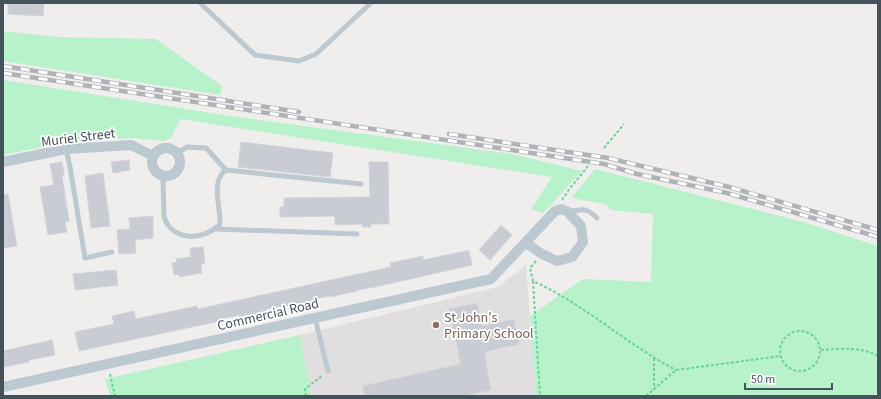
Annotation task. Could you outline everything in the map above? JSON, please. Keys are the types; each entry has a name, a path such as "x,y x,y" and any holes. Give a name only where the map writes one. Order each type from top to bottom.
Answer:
{"street":[{"name":"Muriel Street","path":"3,162 66,149 131,145 153,156"},
{"path":"164,148 171,149 177,153 180,159 176,172 170,176 163,176 157,173 153,168 153,156 157,151 164,148"},
{"path":"526,243 542,254 557,261 572,257 583,242 581,226 568,212 562,210 555,211"},
{"name":"Commercial Road","path":"3,387 491,279 555,211"}],"lane":[{"path":"200,3 255,55 299,61 316,54 371,3"},
{"path":"177,153 187,147 206,148 226,170"},
{"path":"66,149 85,258 112,252"},
{"path":"163,176 165,221 169,227 181,236 206,234 220,224 221,218 217,184 221,173 226,170 361,184"},
{"path":"568,212 582,209 590,211 597,218"},
{"path":"216,228 357,234"},
{"path":"315,318 328,371"}],"path":[{"path":"604,148 624,124"},
{"path":"555,211 568,191 588,166"},
{"path":"540,396 533,281 530,268 542,254"},
{"path":"533,281 552,290 654,358 676,370"},
{"path":"799,330 807,332 816,338 821,350 817,362 808,370 797,371 787,366 781,356 782,344 789,334 799,330"},
{"path":"821,350 850,348 870,352 878,356"},
{"path":"646,396 676,370 781,356"},
{"path":"654,358 654,390"},
{"path":"108,364 115,396"},
{"path":"306,396 305,389 328,371"}],"shaded area":[{"name":"St John's Primary School","path":"526,265 536,396 311,396 300,335 498,287"}],"green space":[{"path":"3,31 59,37 156,39 222,86 220,95 3,61"},
{"path":"3,80 237,117 512,154 582,171 543,213 531,209 552,177 180,119 171,138 163,141 134,138 71,141 3,155"},
{"path":"595,169 807,223 878,246 878,391 873,396 536,396 530,316 583,279 651,282 653,214 611,210 605,204 572,197"},
{"path":"300,335 311,396 110,396 105,379"}],"building":[{"path":"8,3 44,3 43,16 8,14"},
{"path":"241,142 333,153 330,177 238,167"},
{"path":"129,160 130,170 113,173 111,162"},
{"path":"62,162 64,175 62,176 69,221 65,222 67,232 48,235 40,187 54,185 50,164"},
{"path":"369,162 388,162 389,224 371,224 371,227 362,227 362,224 335,225 335,216 280,217 280,207 284,207 284,198 370,197"},
{"path":"103,173 110,226 91,228 85,176"},
{"path":"8,194 17,246 3,248 3,195"},
{"path":"153,216 153,238 135,240 136,253 119,254 117,230 130,229 129,218"},
{"path":"501,225 512,235 490,260 479,250"},
{"path":"203,247 205,263 201,264 202,273 179,277 179,274 174,275 172,263 177,262 176,259 191,257 190,248"},
{"path":"469,251 472,265 79,351 75,332 114,324 112,316 134,311 136,319 197,306 198,309 391,267 390,263 423,256 423,260"},
{"path":"116,270 118,285 75,290 73,274"},
{"path":"477,303 482,326 514,319 519,344 484,352 491,390 463,396 365,396 363,386 461,364 449,309"},
{"path":"52,340 55,355 3,367 3,351"}],"railway":[{"path":"3,66 299,112"},
{"path":"3,73 604,164 637,174 727,193 878,237"},
{"path":"449,134 608,158 729,187 878,230"}],"place":[{"name":"St John's Primary School","path":"436,325"}]}
